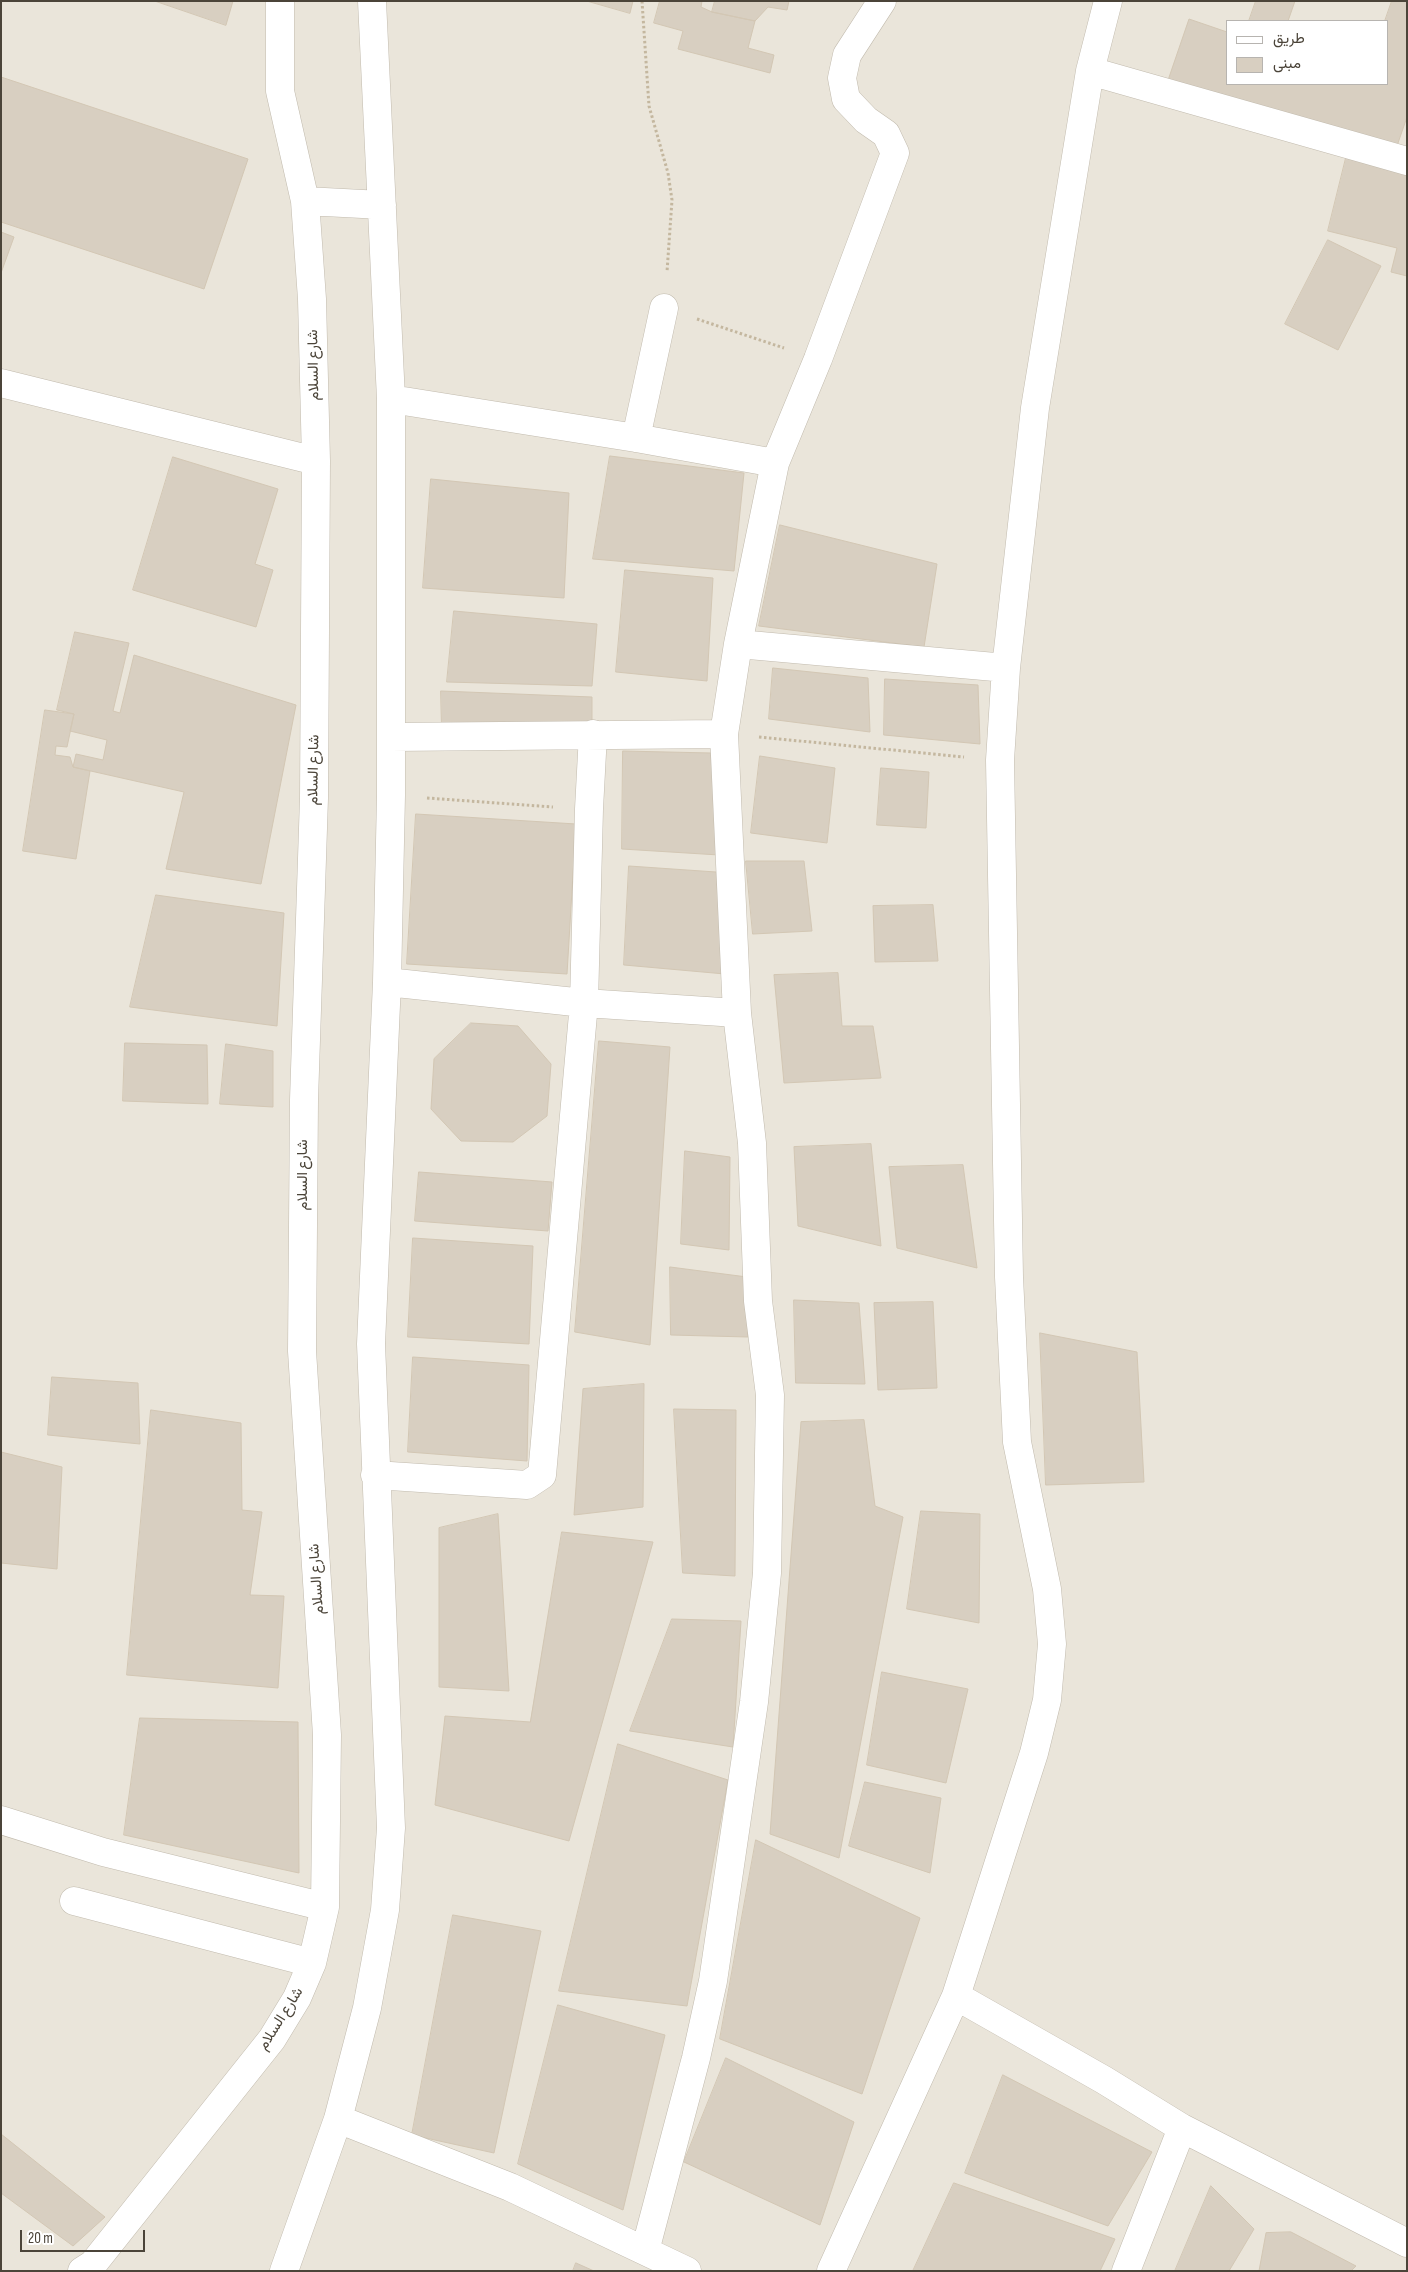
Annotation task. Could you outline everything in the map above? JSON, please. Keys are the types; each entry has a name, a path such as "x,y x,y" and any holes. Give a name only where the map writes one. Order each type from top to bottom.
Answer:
{"street":[{"name":"شارع السلام","path":"82,2271 93,2264 98,2258 272,2039 297,1998 312,1963 325,1906 327,1735 302,1351 304,1100 314,798 316,461 312,299 305,201 280,91 280,1"},
{"path":"284,2271 338,2119 367,2008 385,1910 391,1828 370,1344 387,982 391,795 391,399 372,1"},
{"path":"645,2251 696,2058 713,1981 754,1702 767,1573 770,1394 758,1301 752,1143 737,1013 724,734 738,644 775,463 818,359 895,153 886,134 866,120 846,99 842,78 847,56 882,1"},
{"path":"831,2271 956,1996 1034,1754 1047,1700 1052,1644 1047,1589 1017,1442 1009,1277 1000,760 1006,668 1035,408 1090,71 1108,1"},
{"path":"1090,71 1407,161"},
{"path":"305,201 382,205"},
{"path":"636,438 664,308"},
{"path":"1,383 316,461"},
{"path":"391,399 636,438 775,463"},
{"path":"738,644 1006,668"},
{"path":"391,738 593,734 724,734"},
{"path":"375,1475 527,1485 542,1475 584,1003 593,734"},
{"path":"387,982 584,1003 737,1013"},
{"path":"1,1820 103,1852 325,1906"},
{"path":"74,1901 312,1963"},
{"path":"956,1996 1104,2080 1182,2128 1407,2243"},
{"path":"338,2119 510,2187 687,2271"},
{"path":"1134,2268 1182,2128"}],"path":[{"path":"642,1 649,106 668,172 672,200 664,308 818,359"},
{"path":"724,734 1000,760"},
{"path":"391,795 589,809"}],"shaded area":[{"path":"1,1 1407,1 1407,2271 1,2271"}],"building":[{"path":"155,1 233,1 226,25"},
{"path":"587,1 633,1 630,13"},
{"path":"660,1 702,1 701,7 712,12 755,21 748,48 774,55 770,73 678,49 683,31 654,23"},
{"path":"715,1 789,1 787,10 768,7 755,21 712,12"},
{"path":"1256,1 1295,1 1288,20 1249,20"},
{"path":"1392,1 1407,1 1407,117 1389,169 1164,92 1189,19 1226,32 1226,85 1388,85 1388,20 1385,20"},
{"path":"1,77 248,159 204,289 1,222"},
{"path":"1346,158 1407,173 1407,276 1391,272 1397,248 1328,231"},
{"path":"1,232 14,237 1,273"},
{"path":"1328,240 1381,266 1338,350 1285,324"},
{"path":"610,456 744,473 734,571 593,559"},
{"path":"173,457 278,489 255,564 273,570 256,627 133,590"},
{"path":"431,479 569,493 564,598 423,588"},
{"path":"780,525 937,564 924,647 759,626"},
{"path":"625,570 713,578 707,681 616,672"},
{"path":"454,611 597,624 592,686 447,682"},
{"path":"75,632 129,643 113,711 120,713 134,655 296,705 261,884 166,869 184,792 73,767 76,754 103,760 107,740 70,731 74,714 57,710"},
{"path":"773,668 868,678 870,732 769,719"},
{"path":"885,679 978,685 980,744 884,735"},
{"path":"441,691 592,697 592,724 442,729"},
{"path":"45,710 74,714 67,747 56,746 55,755 70,757 73,767 90,771 76,859 23,851"},
{"path":"623,751 711,753 719,855 622,849"},
{"path":"760,756 835,768 827,843 751,833"},
{"path":"881,768 929,772 926,828 877,825"},
{"path":"416,814 576,824 567,974 407,964"},
{"path":"746,861 804,861 812,931 753,934"},
{"path":"629,866 716,872 725,974 624,965"},
{"path":"156,895 284,913 277,1026 130,1007"},
{"path":"933,905 938,961 875,962 873,906"},
{"path":"838,973 842,1026 873,1026 881,1078 784,1083 774,975"},
{"path":"471,1023 518,1026 551,1064 547,1116 513,1142 461,1141 431,1109 434,1059"},
{"path":"599,1041 670,1047 650,1345 575,1332"},
{"path":"125,1043 207,1045 208,1104 123,1101"},
{"path":"226,1044 273,1051 273,1107 220,1104"},
{"path":"871,1144 881,1246 798,1226 794,1147"},
{"path":"685,1151 730,1157 729,1250 681,1244"},
{"path":"963,1165 977,1268 897,1248 889,1167"},
{"path":"419,1172 552,1182 548,1231 415,1221"},
{"path":"413,1238 533,1246 529,1344 408,1337"},
{"path":"670,1267 747,1277 748,1337 671,1335"},
{"path":"794,1300 859,1303 865,1384 796,1383"},
{"path":"933,1302 937,1388 878,1390 874,1303"},
{"path":"1040,1333 1137,1352 1144,1482 1046,1485"},
{"path":"413,1357 529,1365 527,1461 408,1452"},
{"path":"52,1377 138,1383 140,1444 48,1435"},
{"path":"644,1384 643,1507 574,1515 583,1389"},
{"path":"674,1409 736,1410 735,1576 683,1573"},
{"path":"151,1410 241,1423 242,1510 262,1512 250,1595 284,1596 278,1688 127,1675"},
{"path":"864,1420 875,1506 903,1517 839,1858 770,1834 801,1422"},
{"path":"1,1452 62,1467 57,1569 1,1563"},
{"path":"921,1511 980,1514 979,1623 907,1609"},
{"path":"498,1514 509,1691 439,1687 439,1528"},
{"path":"562,1532 653,1542 569,1841 435,1805 445,1716 530,1722"},
{"path":"672,1619 741,1621 733,1747 630,1731"},
{"path":"882,1672 968,1689 946,1783 867,1765"},
{"path":"140,1718 298,1722 299,1873 124,1835"},
{"path":"618,1744 728,1780 687,2006 559,1991"},
{"path":"865,1782 941,1798 930,1873 849,1846"},
{"path":"756,1840 920,1918 862,2094 720,2039"},
{"path":"453,1915 541,1931 494,2153 412,2135"},
{"path":"558,2005 665,2035 623,2210 518,2164"},
{"path":"726,2058 854,2122 820,2225 684,2162"},
{"path":"1003,2075 1152,2152 1108,2226 965,2173"},
{"path":"1,2134 105,2217 73,2246 1,2193"},
{"path":"954,2183 1115,2239 1100,2271 913,2271"},
{"path":"1211,2186 1254,2229 1229,2271 1175,2271"},
{"path":"1291,2232 1356,2266 1351,2271 1259,2271 1266,2233"},
{"path":"576,2263 594,2271 573,2271"}]}
